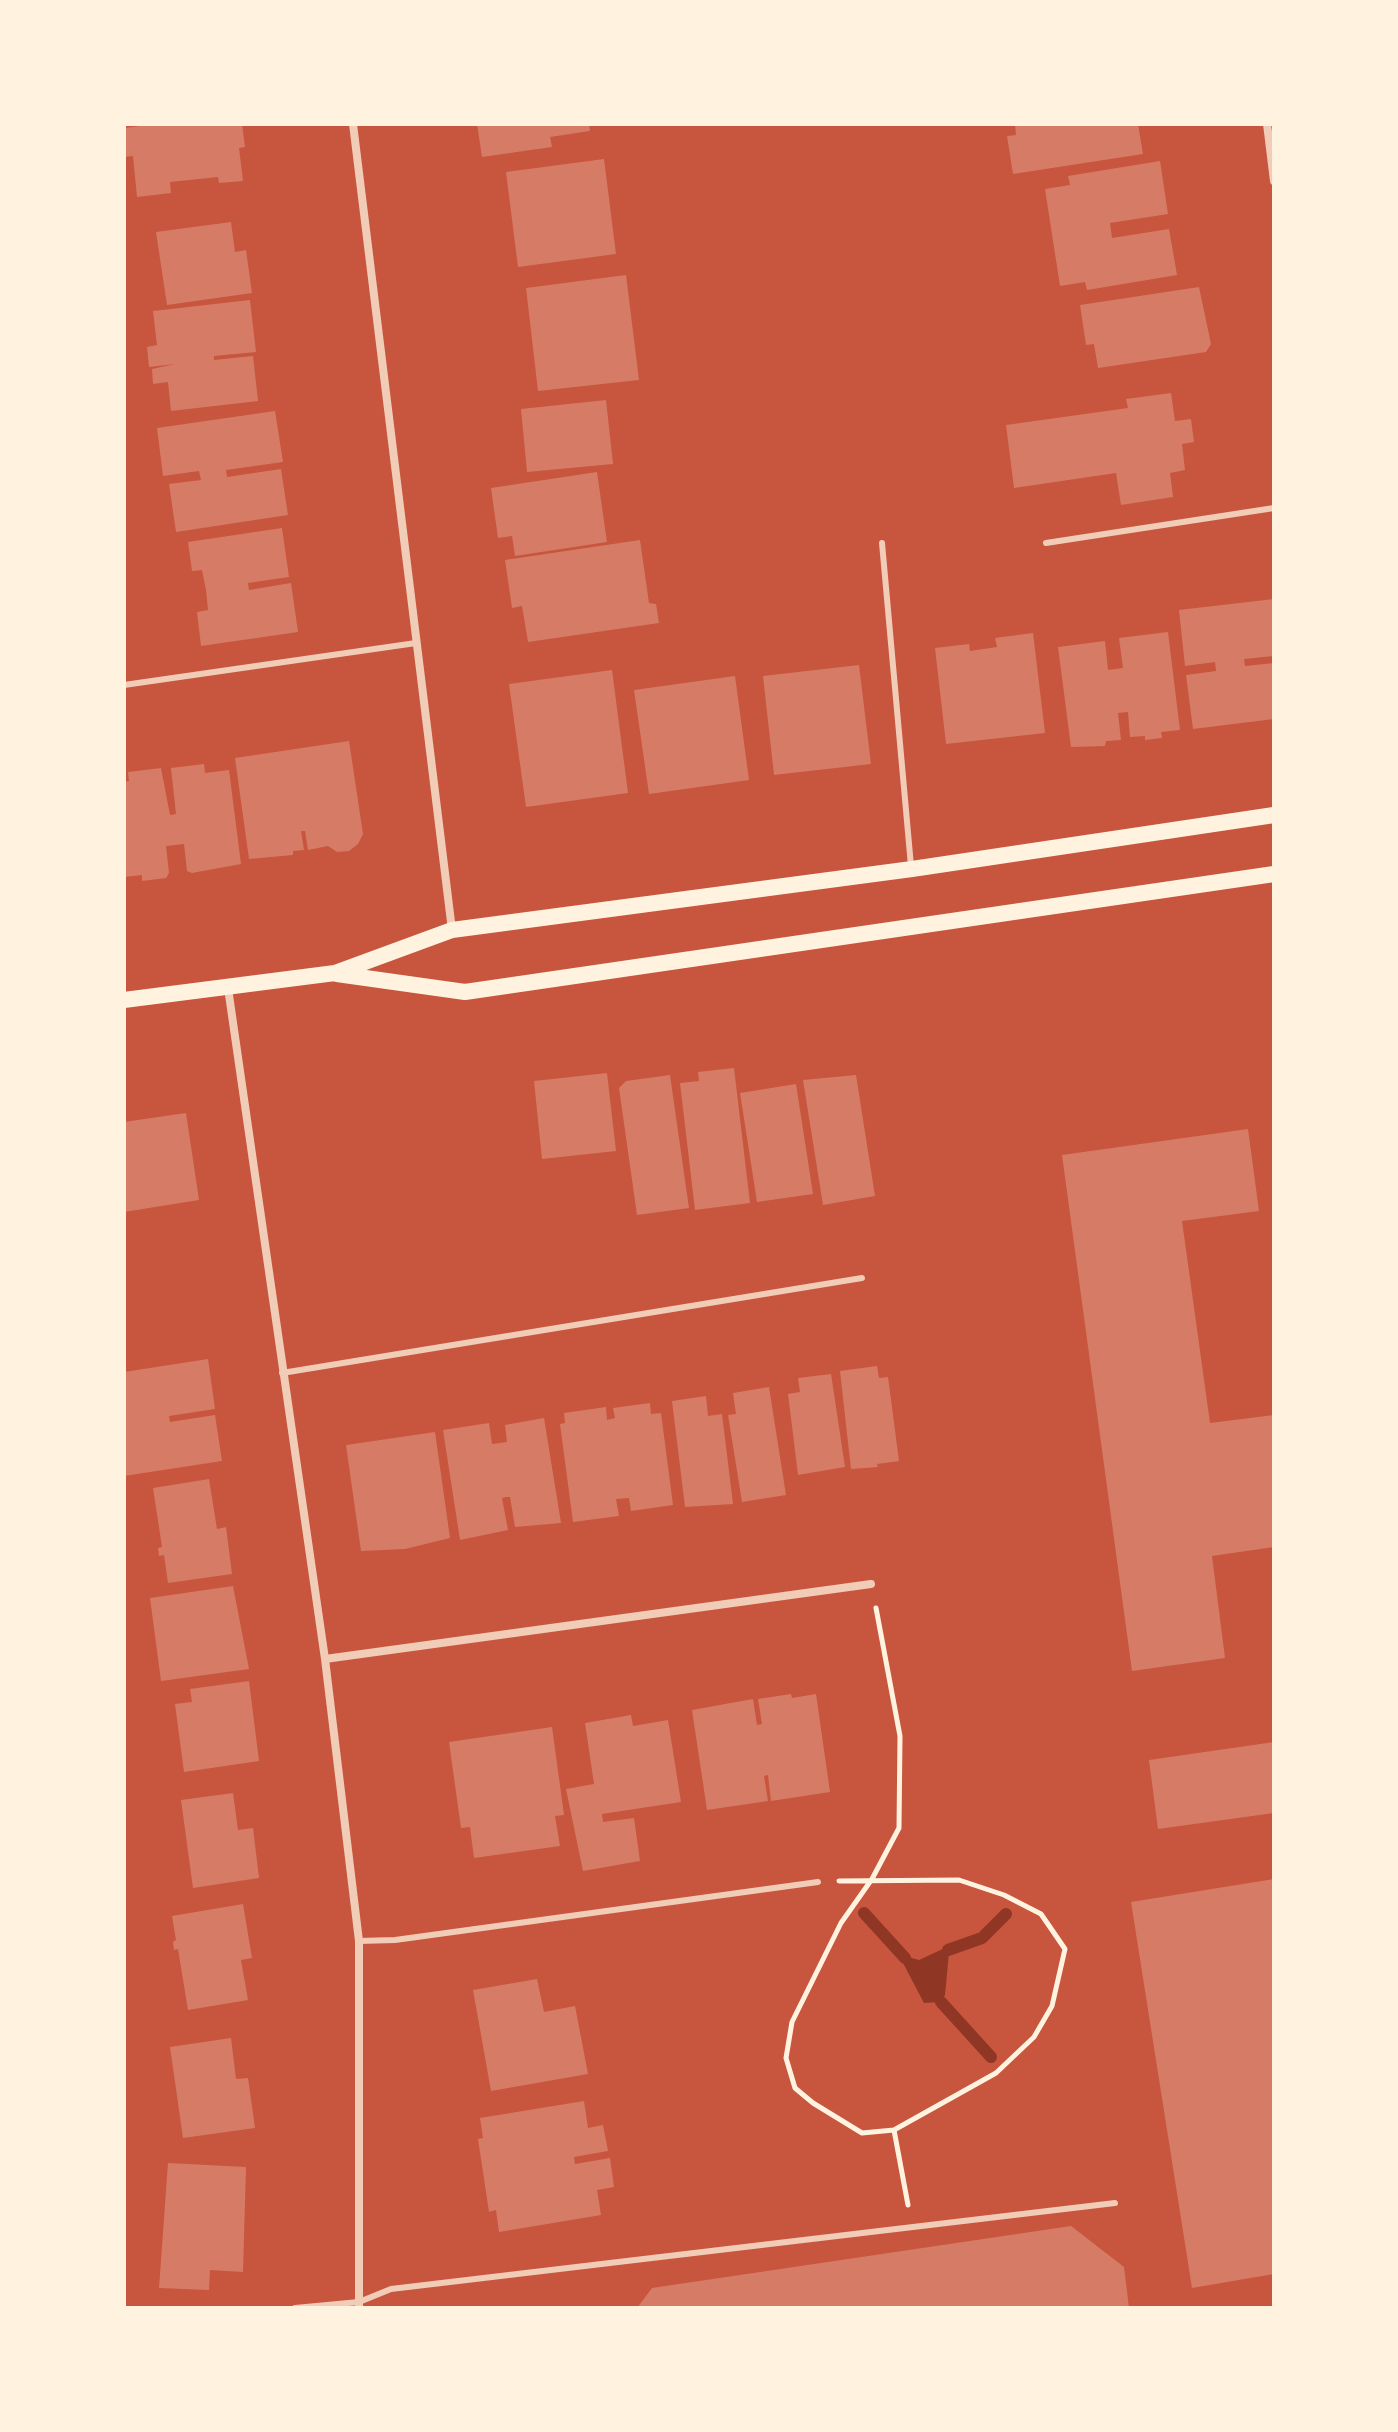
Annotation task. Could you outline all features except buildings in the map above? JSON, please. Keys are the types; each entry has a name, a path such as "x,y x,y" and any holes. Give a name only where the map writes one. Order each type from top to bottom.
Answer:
{"main road":[{"path":"124,1000 335,973 452,930 912,869 1274,815"},
{"path":"335,973 465,992 1274,874"}],"street":[{"path":"353,124 452,930"},
{"path":"1267,124 1274,181"},
{"path":"228,988 325,1659 359,1941 359,2305"},
{"path":"325,1659 871,1584"}],"lane":[{"path":"1046,543 1274,508"},
{"path":"882,543 912,869"},
{"path":"124,685 416,643"},
{"path":"282,1373 862,1278"},
{"path":"359,1941 395,1940 818,1882"},
{"path":"295,2308 359,2305 391,2289 1115,2203"}],"path":[{"path":"818,1882 872,1879 959,1880 1004,1895 1041,1914 1065,1949 1052,2006 1034,2037 996,2073 894,2130 862,2133 813,2103 795,2088 786,2058 792,2022 841,1923 872,1879 899,1828 902,1781 900,1736 871,1584"},
{"path":"894,2130 913,2227"}],"shaded area":[{"path":"945,1948 949,1952 945,1995 941,2002 924,2003 903,1963 908,1957 919,1960"}],"waterway":[{"path":"864,1913 905,1958"},
{"path":"948,1950 982,1938 1006,1914"},
{"path":"941,2002 991,2057"}]}
